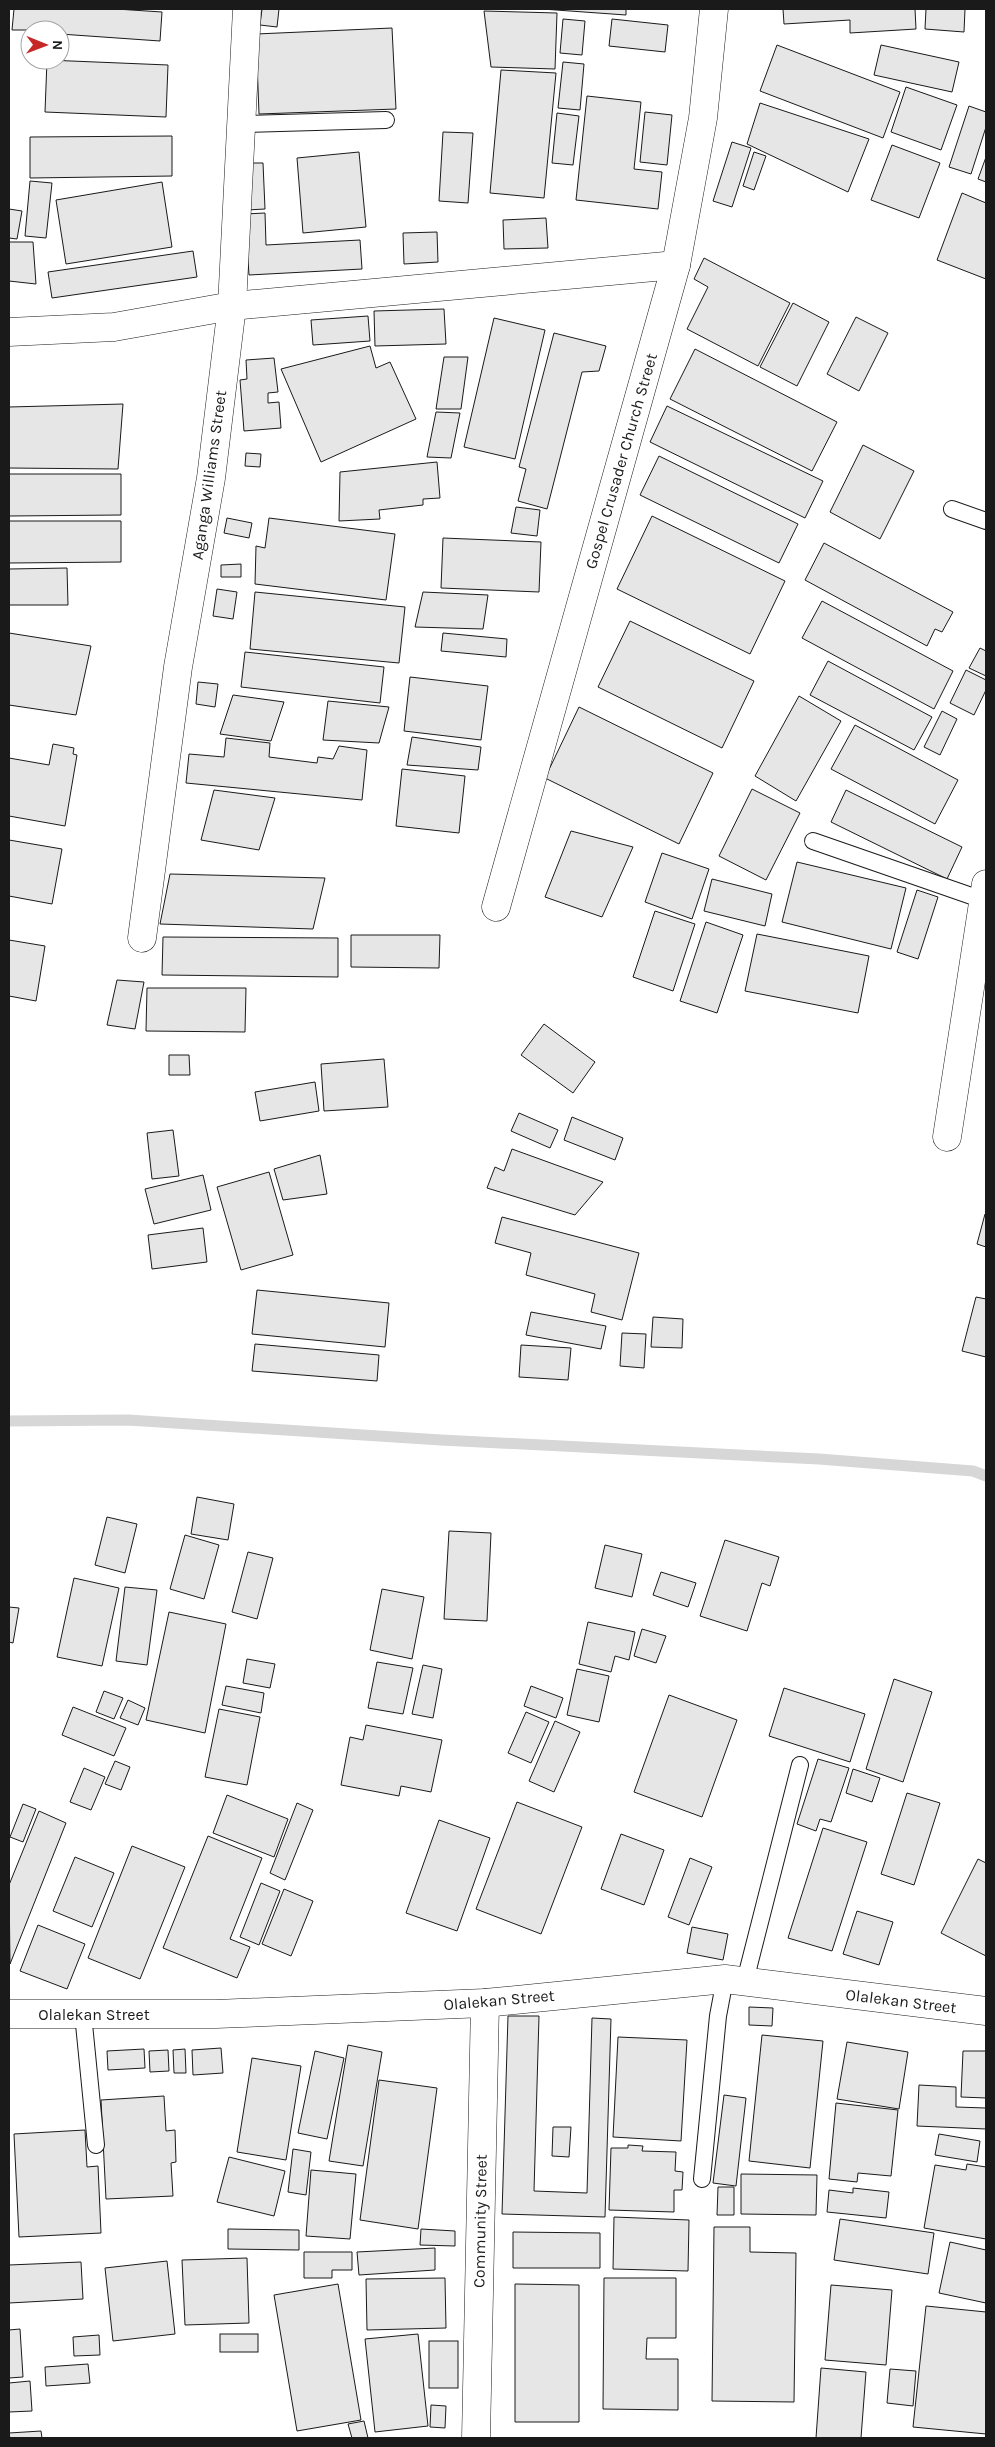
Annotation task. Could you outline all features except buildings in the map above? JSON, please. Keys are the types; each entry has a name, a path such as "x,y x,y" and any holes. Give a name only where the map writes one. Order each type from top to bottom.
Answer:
{"street":[{"name":"Aganga Williams Street","path":"142,938 178,667 211,478 232,306 247,9"},
{"name":"Gospel Crusader Church Street","path":"496,907 676,265 702,118 714,9"},
{"path":"9,332 114,326 232,306 676,265"},
{"path":"947,1137 985,892"},
{"name":"Olalekan Street","path":"9,2014 216,2014 485,2003 735,1980 986,2011"},
{"name":"Community Street","path":"476,2438 485,2003"}],"lane":[{"path":"241,124 386,120"},
{"path":"952,509 986,521"},
{"path":"813,841 985,892"},
{"path":"702,2179 718,2016 735,1980 800,1765"},
{"path":"83,2014 96,2145"}],"waterway":[{"path":"9,1421 128,1420 441,1440 819,1459 973,1471 986,1476"}]}
